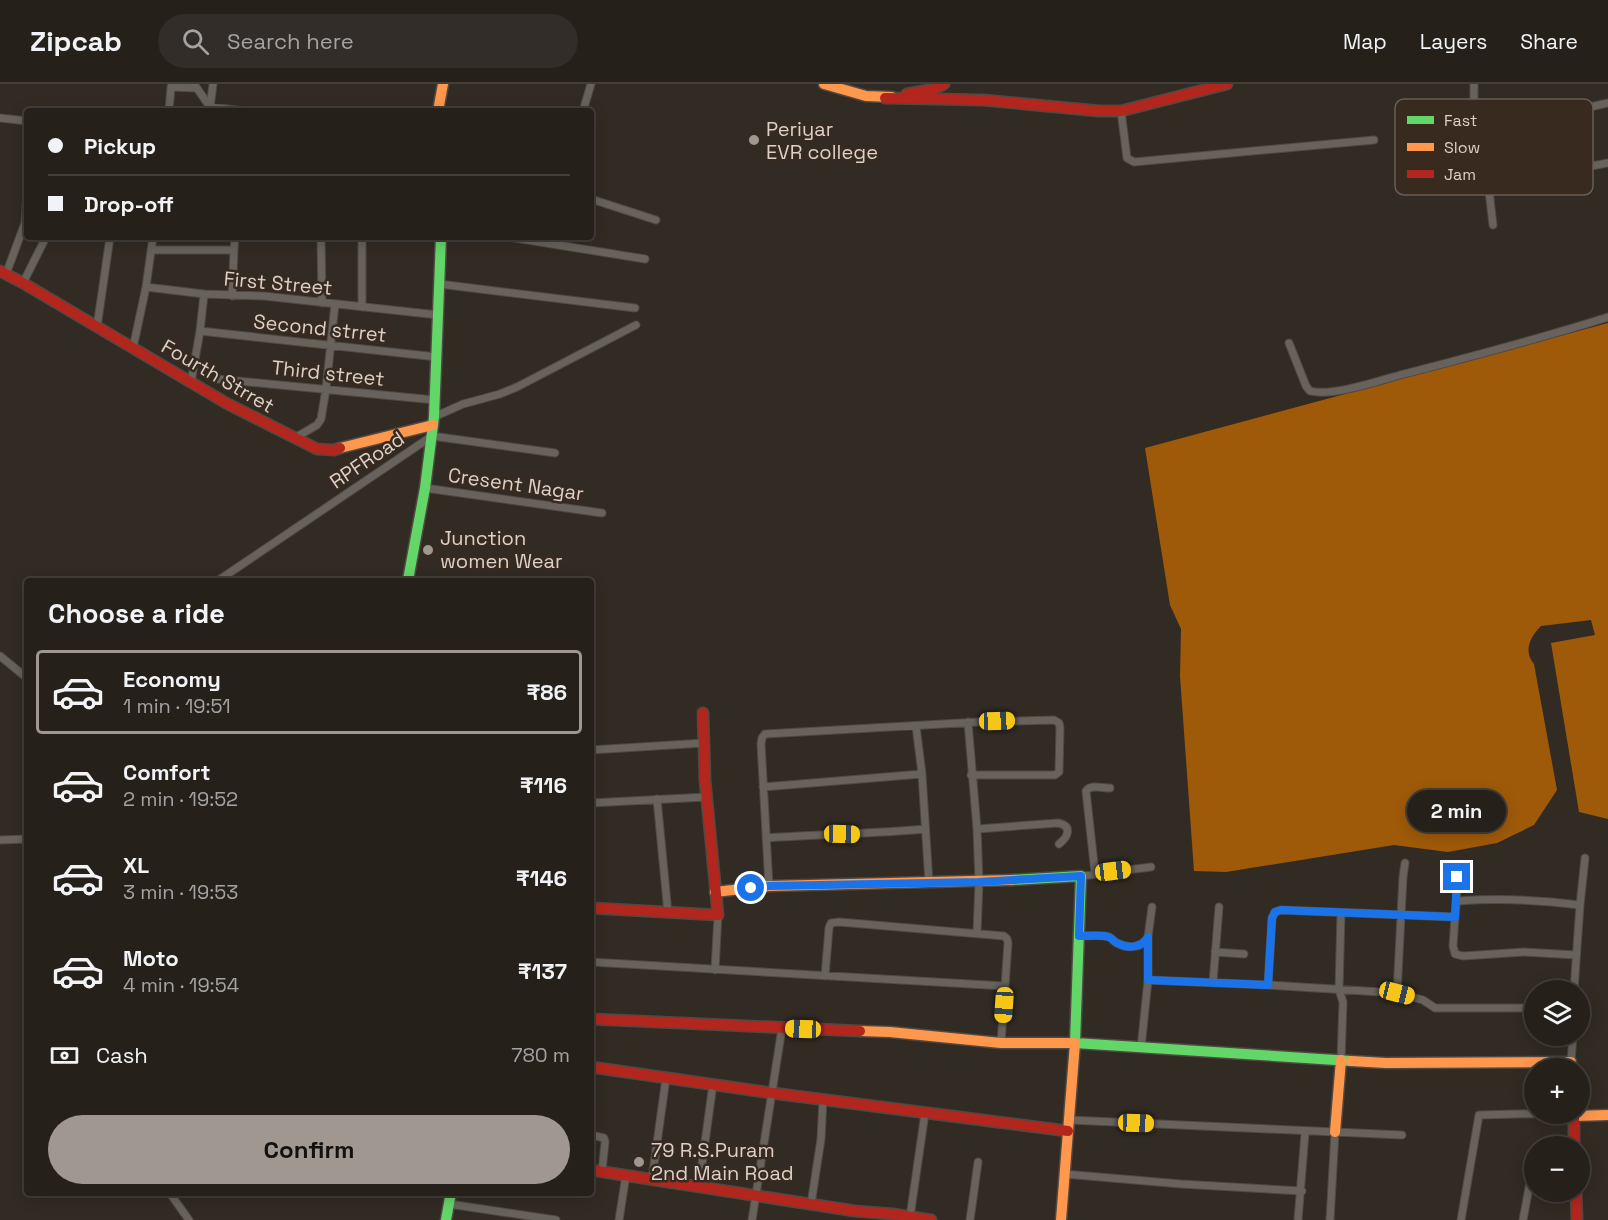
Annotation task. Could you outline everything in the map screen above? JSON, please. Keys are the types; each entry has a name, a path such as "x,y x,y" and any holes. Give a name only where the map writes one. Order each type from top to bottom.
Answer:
{"street":[{"path":"210,108 213,84"},
{"path":"439,108 443,84"},
{"path":"584,108 591,84"},
{"path":"824,84 855,94 885,98 983,100 1099,111 1120,111 1227,84"},
{"path":"885,98 934,89 944,84"},
{"path":"169,108 171,87 195,86 209,108"},
{"path":"1593,106 1608,103"},
{"path":"1120,111 1126,158 1134,162 1374,141"},
{"path":"0,118 24,122"},
{"path":"1593,166 1608,163"},
{"path":"1490,195 1493,225"},
{"path":"594,200 656,220"},
{"path":"3,272 24,225"},
{"path":"23,283 44,240"},
{"path":"98,327 110,240"},
{"path":"133,348 146,287 153,240"},
{"path":"232,296 235,240"},
{"path":"321,240 322,303"},
{"path":"362,308 363,240"},
{"path":"408,578 425,488 433,426 441,240"},
{"path":"526,240 645,260"},
{"path":"151,250 234,250"},
{"name":"Fourth Strret","path":"3,272 226,403 317,449 334,450 433,426"},
{"path":"439,284 635,308"},
{"path":"146,287 204,294"},
{"name":"First Street","path":"191,382 204,294 264,296 438,315"},
{"path":"296,439 298,435 317,424 321,419 335,304"},
{"path":"1289,343 1306,386 1310,391 1323,393 1471,357 1608,317"},
{"path":"433,426 463,404 509,391 636,326"},
{"name":"Second strret","path":"200,331 437,357"},
{"name":"Third street","path":"217,379 435,400"},
{"name":"RPFRoad","path":"222,578 433,426 555,453"},
{"name":"Cresent Nagar","path":"425,488 602,513"},
{"path":"0,657 24,676"},
{"path":"703,713 706,797 717,915 715,970"},
{"path":"769,886 761,744 765,734 968,722 1054,720 1059,723 1059,772 1055,775 971,775"},
{"path":"968,722 977,828 979,882 977,933"},
{"path":"916,726 922,774 929,883"},
{"path":"594,750 704,743"},
{"path":"763,787 922,774"},
{"path":"1095,873 1086,791 1093,787 1110,788"},
{"path":"594,803 706,797"},
{"path":"657,800 668,913"},
{"path":"977,828 1064,824 1068,833 1066,839 1059,844"},
{"path":"766,838 925,829"},
{"path":"0,840 24,839"},
{"path":"1575,980 1585,858"},
{"path":"1397,993 1405,863"},
{"path":"715,892 769,886 979,882 1081,876 1151,867"},
{"path":"1061,1220 1075,1043 1081,876"},
{"path":"1457,877 1453,946 1455,954 1462,956 1524,952 1576,955"},
{"path":"1456,904 1458,901 1502,900 1580,905"},
{"path":"1141,1048 1152,907"},
{"path":"1213,982 1219,907"},
{"path":"594,908 717,915"},
{"path":"1268,985 1272,918 1275,912 1281,910 1455,917"},
{"path":"1330,1220 1341,1060 1343,1002 1339,990 1341,913"},
{"path":"825,976 830,928 834,922 999,934 1007,939 1001,1043"},
{"path":"1079,936 1109,937 1117,943 1130,946 1140,946 1148,937"},
{"path":"1215,952 1244,954"},
{"path":"594,962 1005,986"},
{"path":"1148,980 1397,993 1423,999 1435,1008 1524,1008"},
{"path":"594,1019 890,1032 1001,1043 1075,1043 1386,1063 1524,1064"},
{"path":"752,1220 782,1028"},
{"path":"594,1066 925,1113 1069,1126 1402,1135"},
{"path":"652,1179 666,1078"},
{"path":"699,1186 712,1084"},
{"path":"811,1204 821,1139 824,1100"},
{"path":"910,1217 925,1113"},
{"path":"1461,1220 1479,1115 1524,1114"},
{"path":"1590,1114 1608,1115"},
{"path":"1299,1220 1305,1133"},
{"path":"594,1136 604,1138 605,1142 596,1171 892,1217 931,1220"},
{"path":"970,1220 978,1162"},
{"path":"1064,1174 1302,1191"},
{"path":"619,1220 626,1175"},
{"path":"172,1196 189,1220"},
{"path":"446,1220 450,1196"},
{"path":"1523,1220 1526,1202"},
{"path":"1576,1202 1577,1220"},
{"path":"449,1204 556,1220"}],"shaded area":[{"path":"1608,323 1608,819 1579,812 1551,643 1595,635 1591,620 1541,626 1531,639 1528,649 1534,664 1557,790 1534,825 1497,843 1448,852 1394,845 1226,872 1194,871 1180,676 1181,629 1170,605 1145,448"}],"traffic: fast":[{"path":"408,578 425,488 434,417 441,240"},
{"path":"1011,880 1081,876 1075,1043 1351,1061"},
{"path":"446,1220 450,1196"}],"traffic: slow":[{"path":"439,108 443,84"},
{"path":"824,84 866,96 892,97"},
{"path":"340,448 433,425"},
{"path":"715,892 769,886 1011,880"},
{"path":"860,1031 1001,1043 1075,1043 1061,1220"},
{"path":"1335,1132 1341,1060"},
{"path":"1351,1061 1524,1062"},
{"path":"1590,1116 1608,1115"}],"traffic: jam":[{"path":"907,94 934,89 944,84"},
{"path":"885,98 983,100 1121,111 1227,84"},
{"path":"0,271 226,403 317,449 340,448"},
{"path":"594,908 718,915 705,780 703,713"},
{"path":"594,1019 860,1031"},
{"path":"594,1067 1068,1131"},
{"path":"1574,1124 1574,1136"},
{"path":"594,1170 855,1211 931,1220"},
{"path":"1576,1202 1577,1220"}],"place":[{"name":"Periyar EVR college","path":"754,140"},
{"name":"Junction women Wear","path":"428,550"},
{"name":"79 R.S.Puram 2nd Main Road","path":"639,1162"}],"route":[{"path":"751,888 979,882 1081,876 1079,936 1109,937 1117,943 1130,946 1140,946 1148,937 1148,980 1268,985 1272,918 1275,912 1281,910 1455,917 1457,877"}]}
